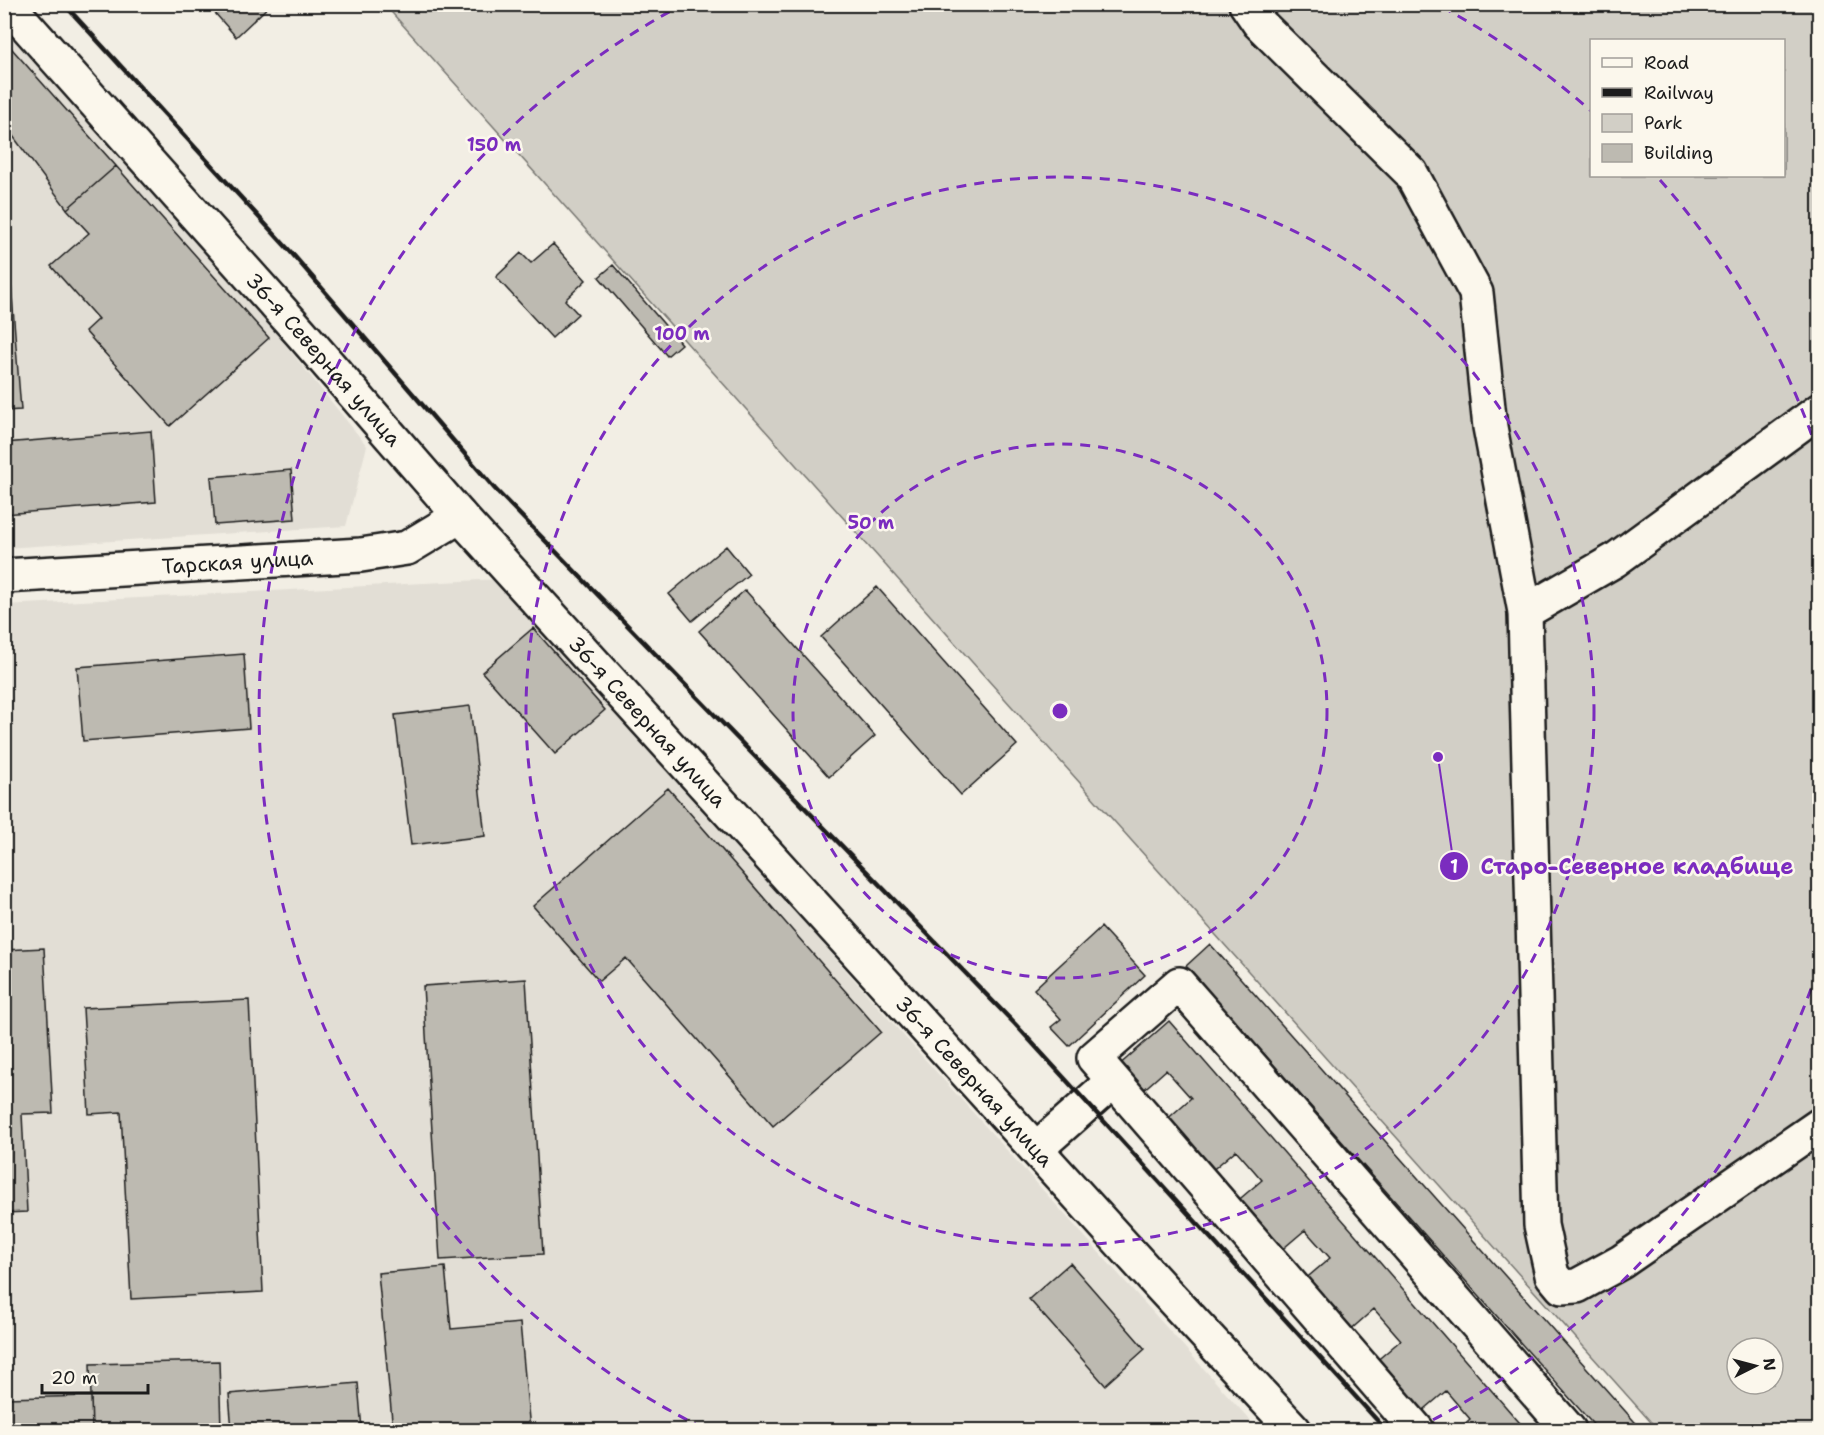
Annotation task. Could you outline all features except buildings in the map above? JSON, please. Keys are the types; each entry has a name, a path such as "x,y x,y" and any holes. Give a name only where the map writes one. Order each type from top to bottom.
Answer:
{"main road":[{"name":"36-я Северная улица","path":"7,4 301,333 460,516 1294,1431"},
{"path":"1246,4 1259,23 1412,173 1476,293 1490,426 1525,612 1541,1225 1552,1275 1562,1287 1577,1286 1621,1262 1820,1125"},
{"path":"1525,612 1615,560 1820,410"},
{"name":"Тарская улица","path":"4,576 361,555 407,548 460,516"},
{"path":"1418,1431 1094,1058 1179,984 1569,1431"},
{"path":"1036,1149 1113,1081"}],"shaded area":[{"path":"4,28 279,337 367,446 346,526 5,548"},
{"path":"501,579 903,1035 1259,1430 5,1430 5,605"}],"green space":[{"path":"385,5 1819,5 1819,1430 1658,1430"}],"railway":[{"path":"64,4 289,250 495,489 1015,1024 1386,1430"}],"place":[{"name":"Старо-Северное кладбище","path":"1438,757"}]}
